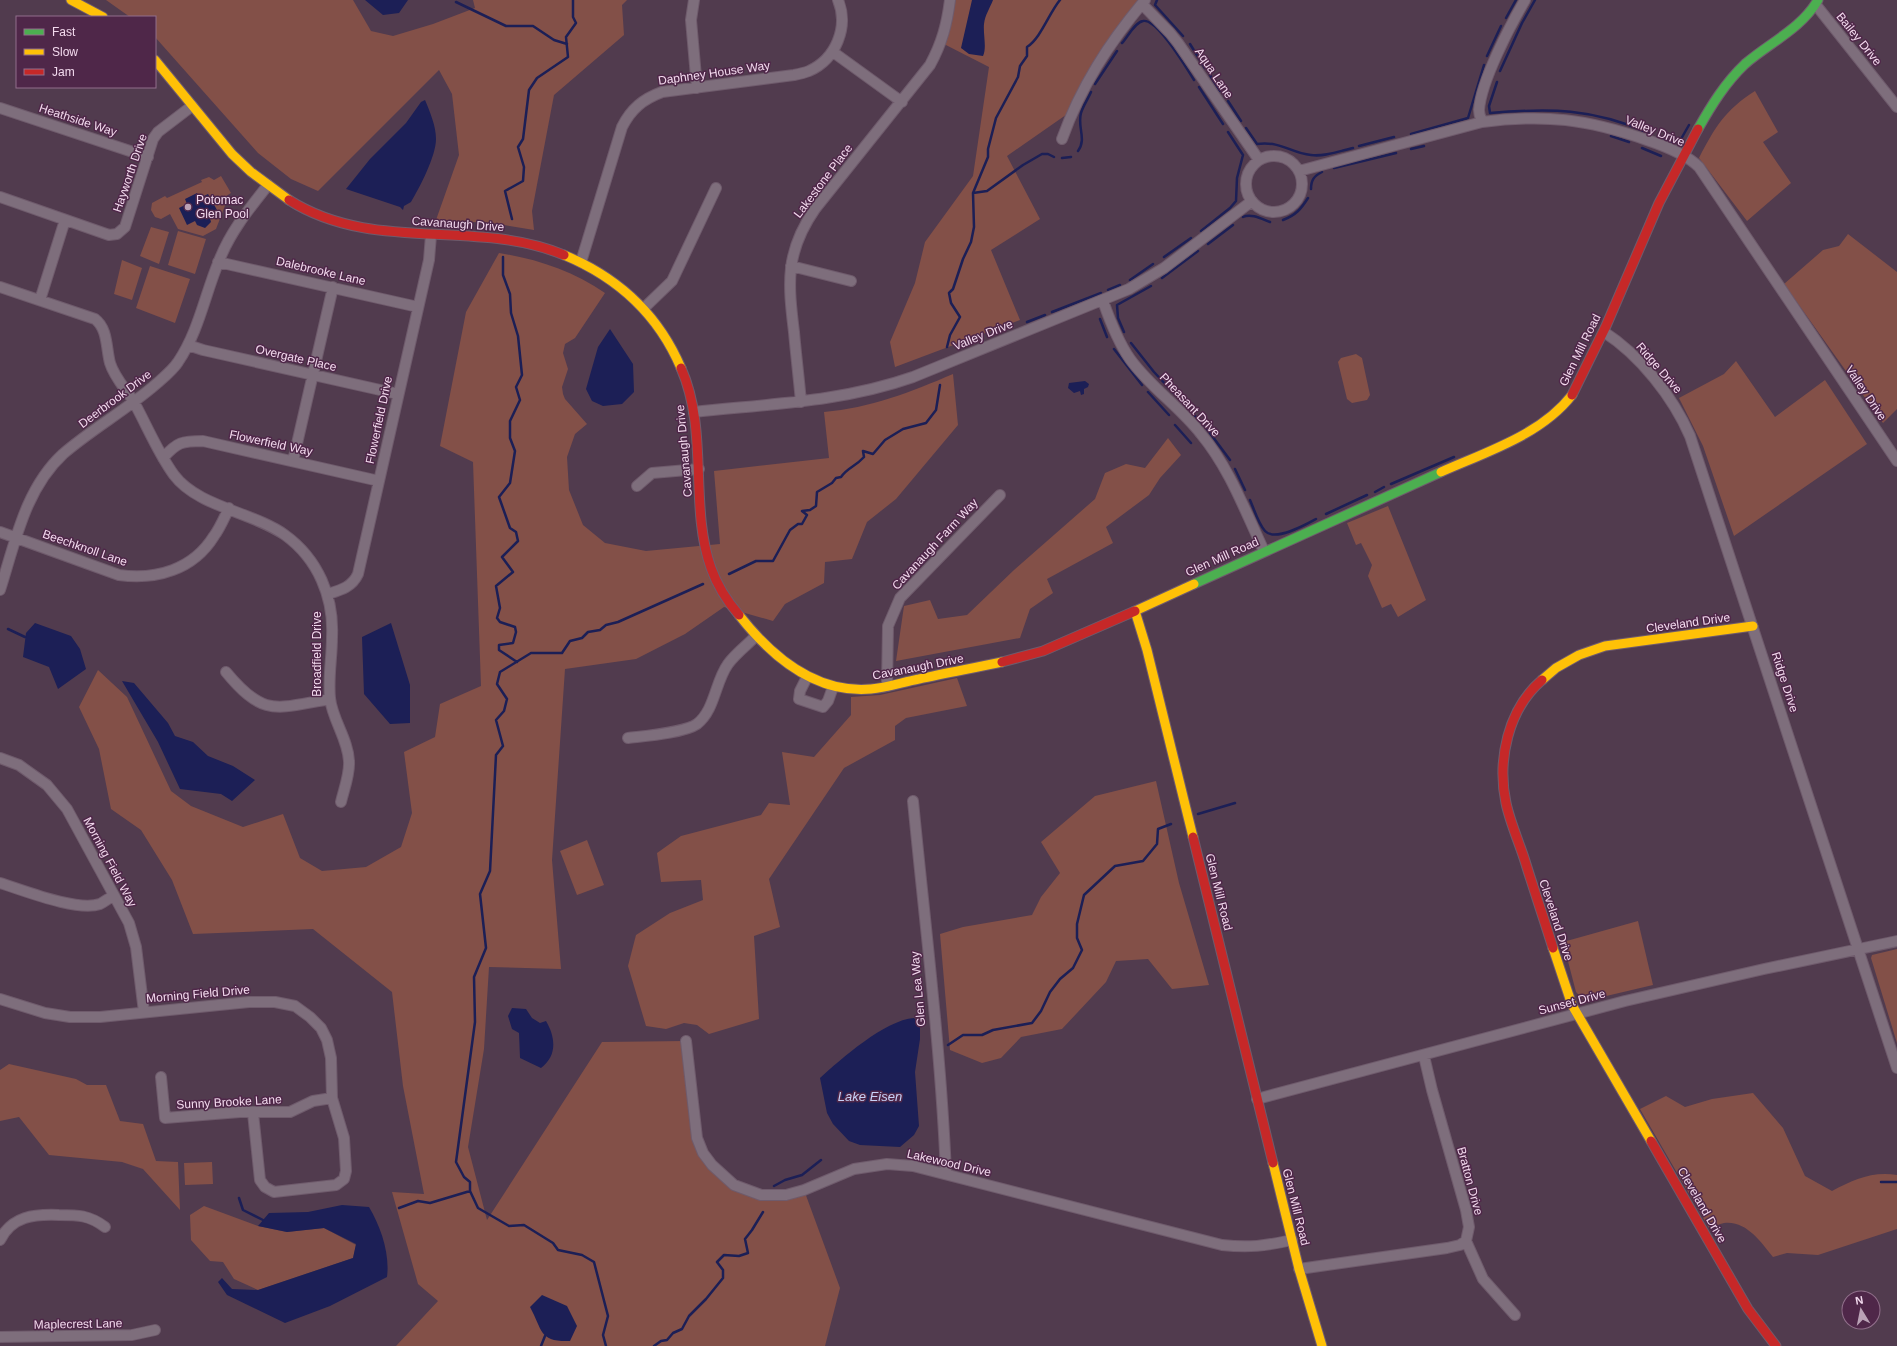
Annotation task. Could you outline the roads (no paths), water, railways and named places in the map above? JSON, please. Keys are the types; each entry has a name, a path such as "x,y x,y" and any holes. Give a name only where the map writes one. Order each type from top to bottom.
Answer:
{"street":[{"path":"71,0 101,16"},
{"path":"694,0 691,20 696,88"},
{"name":"Daphney House Way","path":"581,262 615,146 627,116 638,104 649,97 662,92 794,75 809,71 820,64 833,52 839,38 842,24 838,0"},
{"name":"Lakestone Place","path":"801,402 789,289 791,266 797,241 809,218 902,102 930,64 939,48 945,31 950,0"},
{"path":"1482,122 1479,113 1486,82 1509,28 1525,0"},
{"path":"1062,139 1073,110 1095,67 1114,39 1143,2"},
{"name":"Aqua Lane","path":"1143,2 1170,33 1259,160"},
{"name":"Bailey Drive","path":"1817,3 1897,107"},
{"name":"Glen Mill Road","path":"1322,1346 1299,1269 1147,650 1135,610 1502,444 1543,423 1562,407 1575,389 1604,332 1660,202 1682,156 1720,92 1733,76 1751,59 1796,24 1817,3"},
{"path":"833,52 902,102"},
{"name":"Cavanaugh Drive","path":"156,61 224,146 245,168 294,203 326,217 367,229 430,235 482,236 513,240 548,249 581,262 618,285 644,308 664,334 678,361 689,389 694,412 702,518 711,568 722,592 738,615 776,656 796,671 817,682 833,687 858,689 887,686 1016,659 1043,651 1135,610"},
{"name":"Hayworth Drive","path":"0,197 109,235 117,234 125,227 153,139 158,132 192,106"},
{"name":"Heathside Way","path":"0,108 148,157"},
{"name":"Valley Drive","path":"1299,171 1482,122 1508,119 1545,117 1576,121 1607,127 1639,137 1669,149 1694,162 1699,167 1897,461"},
{"path":"1277,156 1286,159 1299,171 1302,180 1302,189 1293,205 1285,210 1276,212 1259,208 1252,202 1247,193 1247,175 1259,160 1277,156"},
{"name":"Deerbrook Drive","path":"0,590 16,538 34,491 49,469 64,454 134,403 178,363 188,345 218,262 228,239 239,222 268,185"},
{"path":"644,308 672,281 716,188"},
{"name":"Valley Drive","path":"694,412 801,402 858,393 894,384 1103,301 1147,280 1252,202"},
{"path":"40,300 65,220"},
{"name":"Flowerfield Drive","path":"328,594 341,590 354,581 379,481 429,260 430,235"},
{"name":"Dalebrooke Lane","path":"218,262 418,307"},
{"path":"791,266 851,281"},
{"path":"0,287 95,319 100,323 104,332 110,363 115,376 134,403"},
{"path":"293,460 333,287"},
{"name":"Pheasant Drive","path":"1103,301 1115,332 1130,359 1154,387 1201,433 1225,467 1264,552"},
{"name":"Ridge Drive","path":"1604,332 1614,338 1666,392 1678,410 1697,454 1897,1068"},
{"name":"Overgate Place","path":"188,345 203,350 398,394"},
{"name":"Broadfield Drive","path":"134,403 163,458 175,477 192,492 274,528 286,536 315,566 328,594 331,612 332,637 329,669 330,699 349,761 341,802"},
{"name":"Flowerfield Way","path":"163,458 174,446 188,441 204,441 293,460 379,481"},
{"path":"637,486 652,473 699,469"},
{"name":"Cavanaugh Farm Way","path":"887,686 888,626 900,598 1000,495"},
{"name":"Beechknoll Lane","path":"0,532 119,575 138,578 159,575 176,570 201,552 214,537 229,508"},
{"name":"Cleveland Drive","path":"1753,626 1605,646 1583,653 1559,665 1537,683 1527,695 1514,718 1503,754 1502,780 1506,803 1572,1005 1748,1309 1760,1328 1776,1346"},
{"path":"628,738 675,731 696,725 712,703 718,682 728,663 756,636"},
{"path":"226,672 240,689 264,705 273,707 288,706 330,699"},
{"path":"807,677 800,691 799,699 823,707 828,701 833,687"},
{"name":"Morning Field Way","path":"0,758 19,764 47,785 67,808 113,896 129,923 136,947 144,1012"},
{"name":"Glen Lea Way","path":"913,801 938,1061 946,1174"},
{"path":"0,883 52,900 86,905 100,904 113,896"},
{"name":"Sunset Drive","path":"1257,1099 1695,984 1897,941"},
{"name":"Morning Field Drive","path":"0,999 45,1013 70,1017 100,1017 249,1002 275,1002 296,1006 321,1028 327,1040 332,1058 332,1098 344,1138 346,1171 344,1179 336,1186 274,1192 265,1187 260,1180 253,1113"},
{"name":"Lakewood Drive","path":"686,1041 696,1138 703,1153 712,1165 734,1185 747,1191 761,1195 786,1195 804,1190 854,1169 887,1164 913,1166 1222,1245 1246,1248 1292,1240"},
{"name":"Bratton Drive","path":"1424,1056 1432,1090 1466,1210 1468,1227 1466,1241"},
{"name":"Sunny Brooke Lane","path":"161,1077 165,1118 240,1112 290,1112 313,1101 332,1098"},
{"path":"0,1240 8,1228 30,1215 84,1216 97,1221 105,1227"},
{"path":"1299,1269 1447,1248 1466,1241 1483,1279 1516,1315"},
{"name":"Maplecrest Lane","path":"0,1337 132,1335 155,1330"}],"water":[{"path":"365,0 408,0 399,13 383,15"},
{"path":"972,0 993,0 986,15 984,28 985,49 983,56 969,54 961,48"},
{"path":"425,100 435,129 436,139 427,171 411,202 404,206 403,210 400,207 346,189 370,159 406,123 421,102"},
{"path":"197,193 200,198 208,194 217,210 209,214 211,222 205,228 197,225 195,221 187,225 179,208 187,204 185,199"},
{"path":"610,329 633,364 634,392 622,404 603,406 592,401 586,389 598,347"},
{"path":"1085,381 1089,384 1088,387 1084,389 1084,394 1081,395 1080,391 1074,393 1068,388 1069,383"},
{"path":"35,623 71,636 80,649 86,669 58,689 49,667 23,657 26,633"},
{"path":"391,623 410,685 410,723 390,724 364,694 362,637"},
{"path":"122,681 134,683 168,723 175,736 193,742 208,756 233,766 255,780 232,801 221,794 180,789 158,742"},
{"path":"512,1008 526,1009 532,1018 540,1023 546,1021 549,1027 553,1040 552,1052 550,1058 541,1068 520,1058 519,1033 512,1029 508,1016"},
{"name":"Lake Eisen","path":"914,1018 920,1025 920,1039 915,1072 919,1126 914,1135 900,1147 860,1145 849,1141 833,1124 827,1113 820,1078 851,1051 877,1033 902,1020"},
{"path":"342,1205 369,1207 384,1241 388,1268 387,1277 330,1306 285,1323 227,1295 218,1282 222,1278 232,1289 258,1290 353,1258 356,1244 324,1228 287,1232 258,1226 269,1213 308,1212"},
{"path":"542,1295 567,1306 577,1326 570,1341 560,1341 547,1337 540,1329 530,1307"}],"waterway":[{"path":"512,219 505,191 523,181 524,167 518,147 523,139 529,90 537,78 568,57 566,37 576,23 573,17 573,0"},
{"path":"947,347 950,335 960,317 951,303 949,293 953,289 963,259 971,242 974,227 973,193 988,157 988,149 996,118 1018,77 1020,66 1027,56 1027,47 1037,38 1060,0"},
{"path":"1157,0 1155,5 1183,36"},
{"path":"1506,18 1516,0"},
{"path":"1500,71 1522,23 1535,0"},
{"path":"456,2 506,26 533,26 554,40 567,44"},
{"path":"1122,43 1137,24 1143,21 1149,22 1156,27 1171,45 1194,80"},
{"path":"1487,56 1501,26"},
{"path":"1190,44 1205,68"},
{"path":"1095,84 1117,51"},
{"path":"1411,134 1468,118 1484,65"},
{"path":"1210,75 1220,91"},
{"path":"1497,82 1489,106 1490,113 1532,110 1589,114 1628,125 1649,133"},
{"path":"1199,87 1223,124"},
{"path":"1078,151 1082,142 1080,123 1081,113 1091,92"},
{"path":"1228,101 1241,121"},
{"path":"1658,136 1673,143 1681,139 1689,125"},
{"path":"1246,128 1257,144 1273,144 1304,154 1322,155 1353,148"},
{"path":"1201,231 1230,208 1236,201 1237,178 1243,155 1228,132"},
{"path":"1611,136 1629,142"},
{"path":"1359,146 1394,137"},
{"path":"1411,149 1424,146"},
{"path":"1642,148 1661,156"},
{"path":"1334,168 1396,153"},
{"path":"973,193 987,191 1023,165 1042,154 1048,154 1054,157"},
{"path":"1062,158 1071,157"},
{"path":"1311,189 1314,179 1322,172"},
{"path":"1283,220 1298,211 1308,198"},
{"path":"1243,217 1253,216 1270,222"},
{"path":"1208,244 1233,225"},
{"path":"1164,257 1191,238"},
{"path":"1162,278 1198,251"},
{"path":"503,257 503,275 510,294 511,313 518,336 522,375 516,387 520,400 510,421 510,438 515,451 510,483 499,497 510,528 516,532 518,541 502,557 513,572 496,586 500,608 497,618 500,622 515,627 516,632 513,643 499,645 499,650 517,662"},
{"path":"1130,280 1153,264"},
{"path":"1108,290 1120,285"},
{"path":"1124,332 1118,318 1117,305 1151,286"},
{"path":"1052,312 1101,293"},
{"path":"1027,322 1045,315"},
{"path":"1100,319 1107,337"},
{"path":"1131,343 1154,372 1185,405"},
{"path":"1114,349 1142,385"},
{"path":"729,574 756,561 773,561 790,530 798,524 802,524 807,515 802,511 810,510 816,506 817,492 832,483 836,478 841,477 846,471 861,460 864,457 863,451 873,454 885,440 903,429 926,423 936,410 940,385"},
{"path":"1148,392 1169,415"},
{"path":"1193,414 1204,425 1230,460"},
{"path":"1175,425 1191,443"},
{"path":"1391,484 1454,457"},
{"path":"1235,469 1245,490"},
{"path":"1375,492 1384,487"},
{"path":"1326,514 1367,495"},
{"path":"1250,500 1260,524 1265,531 1270,534 1283,534 1316,519"},
{"path":"606,1346 603,1335 608,1316 594,1262 582,1255 558,1250 553,1243 524,1225 509,1226 478,1208 470,1191 470,1182 464,1177 456,1162 475,1022 474,977 486,948 480,894 490,871 496,755 503,746 496,720 504,711 507,699 497,684 500,672 531,653 562,653 570,641 582,638 588,632 600,630 606,625 618,622 703,584"},
{"path":"8,629 25,637"},
{"path":"1198,814 1235,803"},
{"path":"948,1045 963,1035 982,1035 993,1030 1032,1023 1041,1011 1050,992 1060,979 1073,968 1082,950 1077,938 1077,924 1084,895 1115,866 1143,861 1157,844 1158,829 1171,824"},
{"path":"774,1186 785,1180 802,1175 821,1160"},
{"path":"1881,1182 1897,1182"},
{"path":"399,1208 418,1201 430,1203 470,1191"},
{"path":"239,1198 243,1210 263,1220"},
{"path":"654,1346 661,1341 667,1340 673,1333 682,1329 689,1316 706,1299 723,1278 723,1270 717,1262 724,1255 739,1256 748,1253 745,1239 763,1212"},
{"path":"541,1346 545,1336"}],"place":[{"name":"Potomac Glen Pool","path":"188,207"}]}
